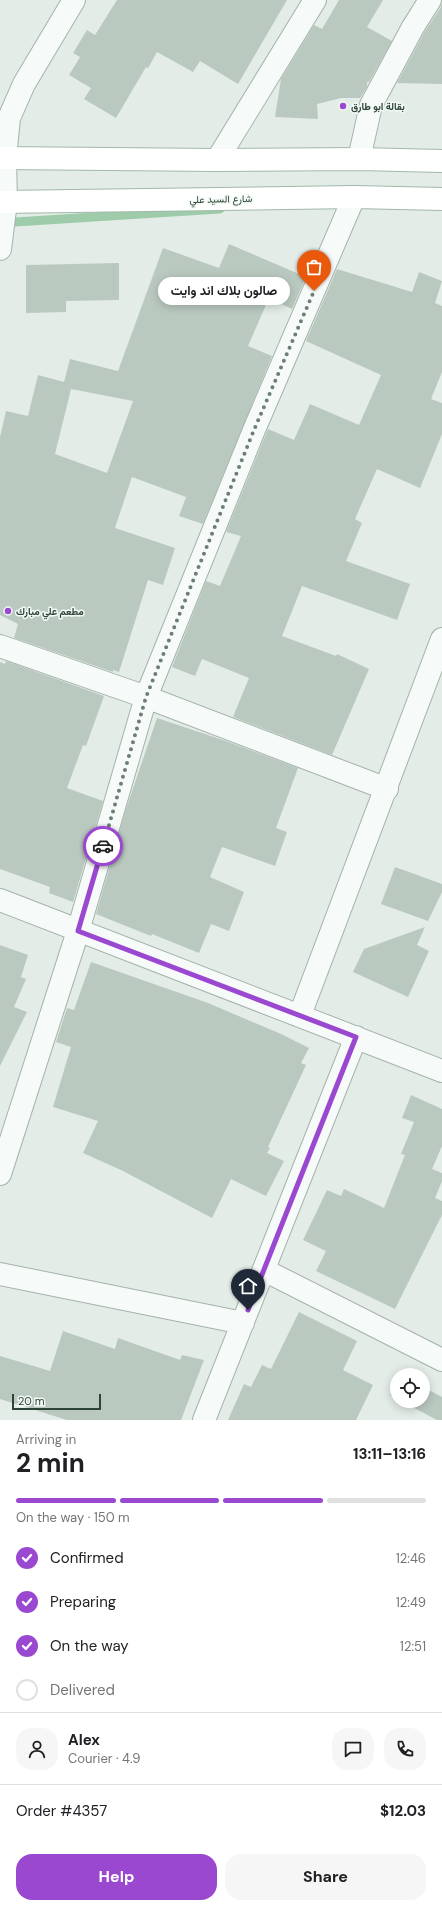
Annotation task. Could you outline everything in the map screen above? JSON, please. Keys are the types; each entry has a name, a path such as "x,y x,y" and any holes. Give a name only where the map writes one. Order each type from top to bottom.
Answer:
{"main road":[{"path":"3,158 217,160 359,159 442,161"},
{"name":"شارع السيد علي","path":"3,202 354,196 442,199"}],"street":[{"path":"0,249 3,202 3,158 10,118 24,84 74,0"},
{"path":"217,160 315,0"},
{"path":"359,159 371,105 413,27 430,0"},
{"path":"0,1174 78,931 146,697 254,430 354,196"},
{"path":"300,1015 387,789 442,640"},
{"path":"0,646 146,697 387,789"},
{"path":"0,900 356,1037 439,1064"},
{"path":"204,1420 356,1037"},
{"path":"264,1270 442,1360"},
{"path":"0,1274 243,1323"}],"building":[{"path":"117,0 287,0 238,84 200,61 193,72 157,52 148,68 146,67 116,118 84,99 91,88 69,75 80,57 73,53 87,30 95,35"},
{"path":"339,0 383,0 367,27 392,41 369,82 367,82 367,87 360,98 341,98 317,104 318,119 275,117 281,79 314,25 322,29"},
{"path":"442,2 442,84 397,83 424,33 441,7"},
{"path":"229,244 306,277 292,309 269,298 248,346 272,356 203,524 179,516 186,497 132,477 115,528 175,548 163,585 148,580 119,672 113,670 113,672 14,638 18,624 0,615 0,437 6,411 28,416 38,375 64,382 70,359 118,371 163,248 219,268","holes":["71,389 133,401 107,473 55,454"]},
{"path":"119,263 119,300 66,301 66,312 26,313 26,265"},
{"path":"337,269 412,292 419,272 442,281 435,303 442,306 442,372 431,399 442,403 442,434 420,488 377,469 355,519 362,523 346,561 410,584 397,620 302,586 282,636 336,656 337,654 369,669 332,755 233,717 249,678 202,659 195,676 172,667 206,581 220,586 241,536 226,532 268,429 294,440 310,404 359,425 381,375 306,341"},
{"path":"6,661 104,696 86,746 83,745 67,788 103,801 73,902 49,893 50,887 0,869 0,662 5,664"},
{"path":"157,718 223,740 298,768 276,828 287,832 275,866 222,847 210,877 244,892 229,931 211,924 199,953 96,914 126,809"},
{"path":"395,867 442,884 442,892 428,921 381,904"},
{"path":"425,927 417,945 429,951 408,997 353,972 364,949"},
{"path":"0,945 28,955 21,977 26,979 14,1007 27,1012 0,1066"},
{"path":"91,962 208,1003 281,1034 309,1048 301,1063 306,1065 268,1147 270,1148 267,1153 284,1161 266,1196 231,1179 212,1218 123,1171 83,1153 98,1121 53,1107 71,1047 56,1042 67,1008 74,1010"},
{"path":"411,1095 442,1109 442,1146 432,1169 442,1173 442,1181 435,1198 442,1201 442,1215 395,1309 316,1271 326,1251 303,1240 327,1190 341,1196 344,1189 384,1208 405,1155 401,1154 414,1122 402,1118"},
{"path":"299,1312 357,1341 343,1370 373,1385 356,1420 228,1420 244,1384 251,1387 262,1365 271,1369"},
{"path":"63,1331 115,1349 118,1338 180,1360 182,1355 204,1360 181,1420 67,1420 0,1399 0,1356 50,1371"},
{"path":"430,1391 442,1397 442,1420 437,1420 414,1408 430,1408"}],"waterway":[{"path":"15,222 220,209"}],"way so far":[{"path":"103,846 146,697 254,430 314,291"}],"place":[{"name":"بقالة ابو طارق","path":"343,106"},
{"name":"صالون بلاك اند وايت","path":"314,291"},
{"name":"مطعم علي مبارك","path":"8,611"}],"route":[{"path":"103,846 78,931 356,1037 248,1310"}]}
